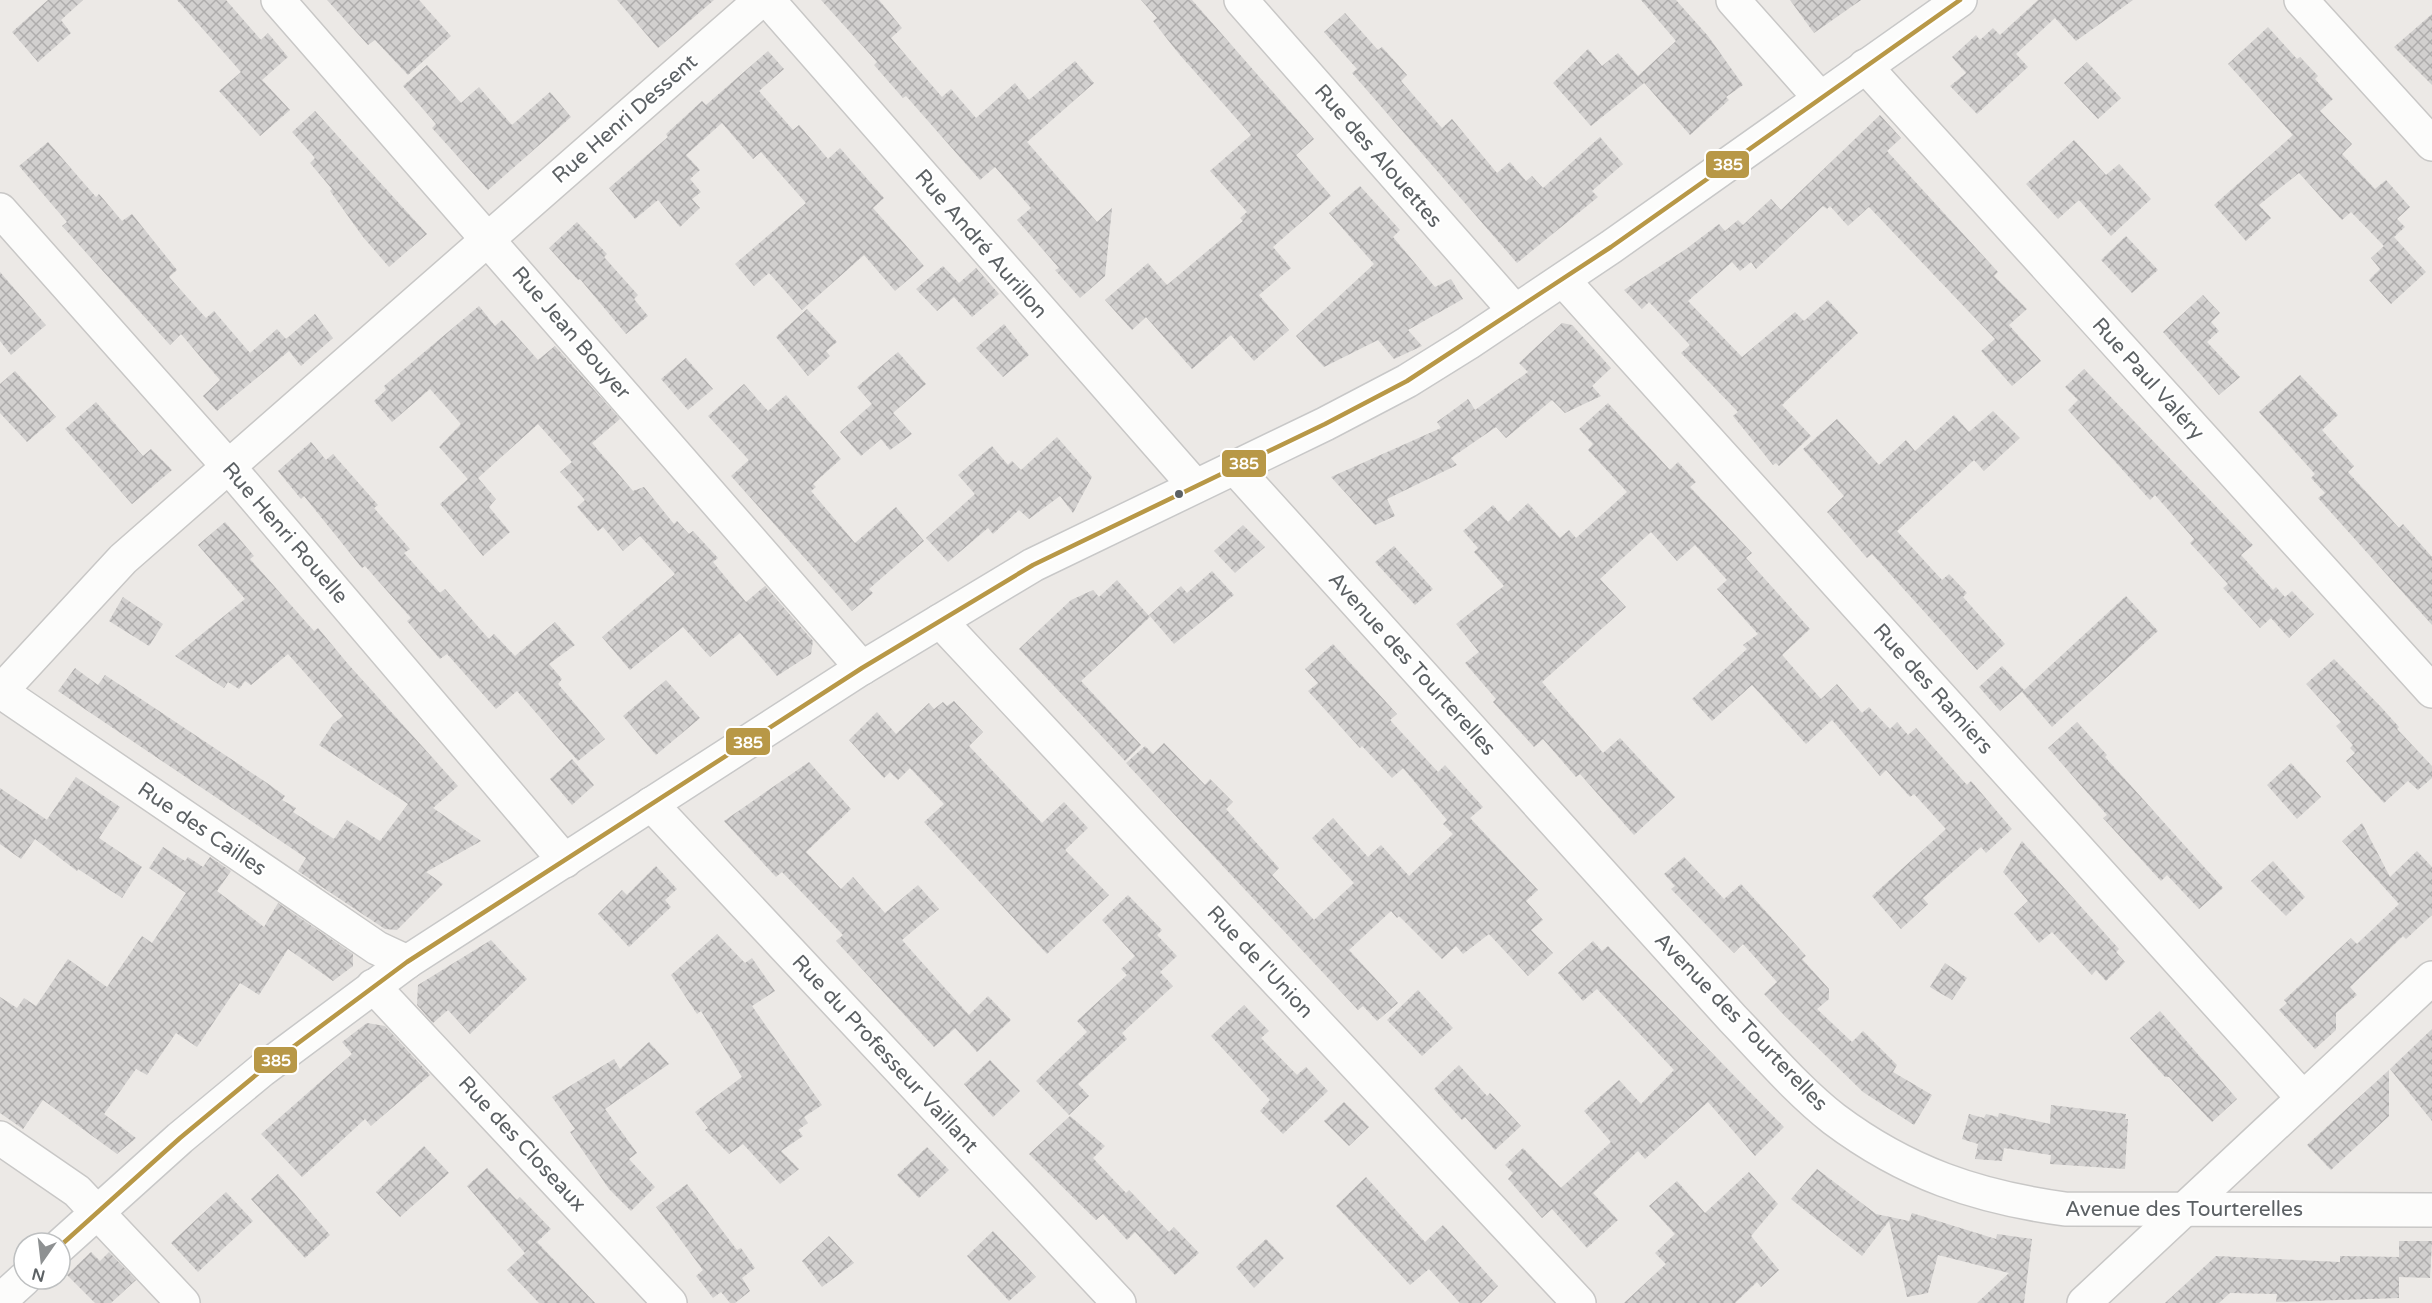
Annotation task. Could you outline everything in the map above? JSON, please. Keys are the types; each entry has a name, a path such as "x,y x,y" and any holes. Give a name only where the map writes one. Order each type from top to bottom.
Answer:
{"street":[{"name":"Rue Jean Bouyer","path":"278,0 862,668"},
{"name":"Rue Henri Dessent","path":"0,692 98,582 761,0"},
{"name":"Rue André Aurillon","path":"768,0 1195,486"},
{"name":"Rue des Alouettes","path":"1241,0 1515,311"},
{"path":"1733,0 1820,98"},
{"path":"72,1235 262,1070 407,962 862,668 1033,565 1407,381 1563,280 1959,0"},
{"path":"2301,0 2432,144"},
{"name":"Rue Paul Valéry","path":"1865,66 2432,691"},
{"name":"Rue Henri Rouelle","path":"0,210 228,466 565,861"},
{"name":"Rue des Ramiers","path":"1563,280 2303,1098"},
{"name":"Avenue des Tourterelles","path":"1234,467 1733,1019 1791,1079 1834,1118 1893,1158 1954,1185 2011,1201 2065,1209 2432,1210"},
{"name":"Rue de l'Union","path":"940,621 1579,1303"},
{"name":"Rue des Cailles","path":"0,692 377,948 407,962"},
{"name":"Rue du Professeur Vaillant","path":"651,804 1119,1303"},
{"path":"2084,1303 2432,978"},
{"name":"Rue des Closeaux","path":"373,986 670,1303"},
{"path":"0,1138 77,1191 183,1303"},
{"path":"0,1301 12,1290"}],"building":[{"path":"48,0 83,0 61,20 71,33 38,62 12,32"},
{"path":"177,0 226,0 261,40 268,33 288,57 262,80 290,110 260,136 219,91 241,72"},
{"path":"327,0 419,0 451,36 408,75 375,40 368,45"},
{"path":"617,0 714,0 658,48"},
{"path":"821,0 879,0 902,28 891,38 942,97 951,89 976,118 1015,83 1029,100 1075,61 1094,83 1027,142 1097,222 1112,208 1105,276 1080,298 1055,270 1059,268 1017,220 1031,208 995,167 980,180 906,96 903,98 874,65 877,62"},
{"path":"1141,0 1192,0 1314,139 1296,155 1331,196 1273,247 1291,268 1259,295 1289,330 1254,361 1231,335 1192,369 1146,317 1132,330 1105,300 1148,263 1167,285 1243,221 1240,218 1247,212 1210,171 1251,135 1179,54 1153,21 1157,18"},
{"path":"1641,0 1676,0 1708,36 1743,85 1726,97 1729,100 1690,135 1639,77 1644,83 1591,126 1553,83 1588,49 1602,66 1618,53 1638,76 1676,41"},
{"path":"1790,0 1861,0 1814,33"},
{"path":"2038,0 2133,0 2076,41 2055,18 2016,54 2028,67 1977,114 1950,86 1966,73 1952,57 1976,35 1980,40 1993,28 2000,35"},
{"path":"1345,13 1378,50 1382,47 1407,75 1401,81 1442,128 1452,119 1497,173 1510,162 1526,181 1532,176 1543,188 1600,137 1623,164 1592,191 1598,197 1517,263 1352,73 1357,69 1324,32"},
{"path":"2432,14 2432,85 2394,47"},
{"path":"2268,27 2297,59 2300,57 2318,76 2315,79 2333,99 2320,111 2352,144 2342,154 2375,189 2386,180 2410,207 2397,219 2405,227 2394,237 2426,272 2391,304 2369,280 2380,269 2371,258 2384,246 2351,212 2342,220 2299,173 2259,205 2271,218 2246,241 2214,205 2293,135 2228,64"},
{"path":"768,51 784,69 759,91 793,130 799,125 828,159 840,148 884,198 873,208 924,266 895,291 864,255 802,310 769,273 754,286 735,264 806,203 761,152 753,159 722,123 686,155 700,170 690,179 701,192 692,199 700,208 680,227 658,200 635,219 609,188 668,137 666,134 702,101 706,105"},
{"path":"2087,62 2121,98 2098,119 2064,83"},
{"path":"427,65 461,103 479,87 512,125 550,92 571,117 488,190 432,128 436,124 403,86"},
{"path":"315,111 427,234 389,267 363,237 330,191 332,189 310,163 315,158 292,132"},
{"path":"1880,115 1901,138 1887,151 1998,272 1994,276 2027,309 2009,325 2041,361 2012,386 1981,351 1995,339 1869,207 1848,226 1830,206 1827,209 1823,206 1756,269 1751,262 1740,271 1732,262 1688,301 1742,357 1795,312 1804,321 1828,300 1858,333 1782,405 1811,436 1779,466 1776,463 1773,465 1733,416 1738,412 1681,353 1690,345 1649,302 1642,309 1624,290 1719,224 1725,231 1738,220 1743,225 1771,199 1781,210"},
{"path":"2074,140 2106,175 2119,164 2151,199 2111,236 2079,200 2058,219 2026,184"},
{"path":"48,142 96,197 99,194 122,221 132,214 177,270 169,277 206,318 214,311 250,353 277,329 286,339 315,314 333,338 301,366 289,351 217,411 203,396 220,380 181,334 170,345 62,226 67,222 19,166"},
{"path":"1360,186 1400,230 1393,237 1435,287 1451,279 1463,299 1408,330 1422,346 1394,359 1378,340 1324,367 1296,336 1374,264 1329,213"},
{"path":"577,222 607,254 604,257 638,295 634,299 648,316 626,334 580,279 578,280 549,248"},
{"path":"2126,236 2158,270 2132,293 2101,260"},
{"path":"943,266 959,283 976,268 999,294 972,317 954,297 937,311 916,289"},
{"path":"0,272 46,325 11,355 0,341"},
{"path":"2203,295 2220,313 2211,322 2219,331 2207,342 2240,377 2219,395 2163,332"},
{"path":"479,306 495,326 502,320 538,360 555,346 620,419 592,443 633,491 644,487 674,524 677,521 689,534 693,531 718,558 713,562 746,602 765,586 813,641 811,654 777,676 740,633 710,657 683,627 630,670 602,637 675,574 640,536 623,551 603,527 598,531 577,507 585,500 560,472 572,462 538,424 478,478 496,499 489,507 510,532 483,556 440,504 468,479 439,447 461,424 430,389 392,422 374,401 386,390 384,386"},
{"path":"807,309 837,342 826,351 830,356 808,376 776,337"},
{"path":"1562,323 1572,325 1611,368 1592,386 1601,396 1565,413 1552,400 1506,438 1496,427 1451,458 1457,465 1387,499 1395,516 1375,525 1331,477 1441,428 1437,422 1468,399 1475,410 1528,372 1519,363"},
{"path":"1004,324 1029,355 1003,377 976,348"},
{"path":"898,352 926,384 893,413 912,434 890,450 881,439 861,456 840,432 872,404 857,387"},
{"path":"686,358 713,389 688,410 661,379"},
{"path":"2084,369 2253,545 2241,555 2273,590 2276,587 2285,597 2292,591 2314,614 2289,638 2271,618 2260,628 2223,588 2228,584 2190,543 2194,539 2155,495 2150,500 2068,410 2078,400 2065,387"},
{"path":"15,371 56,417 27,442 0,413 0,384"},
{"path":"2300,375 2338,415 2322,430 2354,466 2348,472 2399,528 2403,524 2432,557 2432,625 2318,498 2325,493 2311,478 2315,474 2259,412"},
{"path":"744,384 768,411 786,395 841,459 813,484 816,487 811,491 855,543 896,507 924,541 869,589 873,593 852,611 731,476 749,460 708,416"},
{"path":"96,402 143,456 151,449 172,470 132,504 65,429"},
{"path":"1608,403 1670,470 1678,462 1696,482 1690,487 1752,553 1746,558 1810,629 1782,655 1821,699 1837,684 1862,713 1869,707 1890,729 1897,722 1908,735 1916,728 1967,785 1971,781 2012,829 1986,853 1981,847 1923,898 1928,904 1901,929 1872,896 1946,829 1914,794 1910,797 1886,770 1880,776 1832,720 1806,744 1752,685 1712,721 1692,699 1747,649 1743,645 1758,634 1717,589 1727,580 1695,545 1677,561 1651,532 1600,579 1626,607 1542,682 1603,753 1620,738 1675,797 1634,835 1580,774 1576,777 1543,739 1534,747 1493,702 1496,699 1465,663 1479,652 1456,624 1504,586 1474,552 1478,548 1463,531 1493,505 1508,522 1528,503 1560,538 1569,530 1576,538 1627,492 1588,450 1593,444 1579,429"},
{"path":"1993,411 2020,438 1984,471 1974,460 1897,531 1942,580 1949,574 1967,593 1963,597 2005,644 1977,670 1872,554 1867,558 1827,512 1844,496 1803,449 1837,419 1879,465 1906,440 1915,451 1954,415 1969,432"},
{"path":"1057,437 1092,477 1073,513 1060,496 1029,519 1019,510 993,534 988,528 948,562 926,538 975,494 958,475 992,446 1008,465 1012,461 1021,470"},
{"path":"311,442 326,460 333,454 378,505 374,508 410,549 404,553 440,593 445,589 489,639 494,634 515,656 555,622 575,645 549,664 562,679 558,684 605,739 578,761 517,691 496,709 447,654 440,659 407,621 411,618 365,566 362,568 304,496 301,499 278,471"},
{"path":"225,522 254,556 250,559 314,631 318,628 458,786 433,808 481,841 426,872 443,884 397,930 385,929 298,871 306,858 58,691 75,668 98,685 105,675 267,783 285,796 282,800 296,808 293,812 334,839 347,820 380,841 408,804 319,745 333,724 343,716 288,654 251,685 245,681 239,689 228,682 224,688 175,656 245,599 198,545"},
{"path":"1243,525 1265,547 1235,573 1214,551"},
{"path":"1394,546 1433,589 1415,605 1375,562"},
{"path":"1212,571 1234,595 1174,644 1149,615 1181,586 1187,593"},
{"path":"1117,580 1150,617 1081,681 1141,745 1125,761 1019,649 1071,600 1093,590 1099,597"},
{"path":"2126,596 2158,631 2052,727 2022,692"},
{"path":"123,597 163,624 149,646 109,621"},
{"path":"1333,644 1397,714 1390,720 1438,772 1445,765 1483,807 1470,818 1538,890 1526,901 1543,920 1531,930 1553,953 1528,976 1489,934 1463,954 1456,946 1442,959 1399,916 1397,918 1391,911 1349,950 1398,1003 1377,1021 1363,1006 1358,1010 1126,763 1145,746 1153,754 1164,743 1205,785 1210,779 1233,802 1226,809 1279,868 1272,875 1314,920 1354,883 1312,838 1333,818 1368,857 1381,845 1409,876 1453,834 1443,824 1447,820 1403,768 1392,778 1362,746 1360,748 1308,691 1318,683 1305,669"},
{"path":"2334,659 2381,707 2399,727 2397,729 2432,766 2432,778 2418,790 2408,781 2384,803 2346,761 2355,753 2350,748 2353,745 2336,726 2341,722 2306,684"},
{"path":"2002,666 2024,690 2000,711 1979,687"},
{"path":"666,680 700,718 656,755 623,716"},
{"path":"954,701 983,732 969,746 1042,823 1064,802 1088,828 1065,850 1109,895 1047,954 924,822 944,804 910,768 898,780 890,772 884,778 849,740 877,712 896,734 929,703 934,709 943,702 947,706"},
{"path":"2077,722 2107,755 2105,757 2223,888 2199,909 2167,875 2161,881 2103,818 2107,815 2048,748"},
{"path":"572,759 594,785 572,805 550,779"},
{"path":"809,762 851,809 806,852 841,889 853,877 885,913 918,885 939,909 902,940 969,1015 988,996 1011,1020 977,1052 955,1028 934,1047 836,941 843,935 782,872 776,877 724,821"},
{"path":"2291,763 2321,797 2297,819 2267,785"},
{"path":"76,777 120,807 99,838 142,867 122,898 78,869 77,871 35,839 21,859 0,844 0,788 47,820"},
{"path":"2362,823 2390,877 2417,851 2432,867 2432,915 2406,939 2403,936 2350,987 2357,995 2336,1013 2336,1030 2315,1049 2279,1010 2287,1003 2284,1000 2351,938 2357,944 2399,904 2342,841"},
{"path":"2022,841 2119,949 2116,952 2125,962 2106,981 2096,970 2092,975 2052,932 2039,943 2014,914 2028,901 2003,872"},
{"path":"163,847 185,861 188,857 203,867 210,857 231,871 217,891 264,927 278,903 353,954 353,966 333,981 288,949 259,995 240,983 197,1047 176,1033 147,1075 136,1069 104,1114 136,1138 117,1154 43,1100 23,1129 0,1113 0,997 17,1008 24,998 36,1006 68,959 107,987 142,936 152,943 186,893 149,868"},
{"path":"1684,857 1724,899 1741,884 1806,956 1802,959 1829,989 1829,999 1817,1009 1852,1042 1863,1031 1897,1065 1893,1072 1932,1095 1914,1125 1863,1092 1764,994 1777,982 1743,944 1734,953 1671,889 1675,886 1664,874"},
{"path":"2273,861 2305,897 2286,916 2251,881"},
{"path":"656,866 677,889 665,900 671,907 629,947 598,914 622,890 627,895"},
{"path":"1128,895 1162,930 1157,935 1177,956 1160,972 1173,986 1122,1033 1127,1039 1078,1084 1089,1096 1069,1115 1036,1081 1087,1032 1077,1021 1127,975 1121,969 1135,956 1102,920"},
{"path":"717,934 745,963 752,958 775,991 752,1006 822,1105 804,1117 808,1123 798,1130 803,1136 781,1151 799,1169 780,1184 743,1144 729,1154 705,1130 708,1128 695,1112 742,1077 701,1011 697,1014 671,975"},
{"path":"491,940 527,979 470,1034 448,1010 433,1023 417,1005 418,985"},
{"path":"1593,941 1602,951 1608,946 1784,1127 1755,1156 1708,1102 1645,1159 1638,1151 1593,1193 1618,1220 1587,1248 1552,1209 1542,1218 1508,1179 1513,1173 1505,1165 1523,1148 1561,1188 1611,1142 1584,1111 1619,1080 1641,1104 1674,1070 1597,989 1583,1001 1558,973"},
{"path":"1945,963 1967,978 1952,1000 1930,987"},
{"path":"1418,990 1453,1028 1422,1056 1387,1020"},
{"path":"1244,1005 1269,1031 1261,1038 1297,1075 1306,1067 1328,1091 1283,1134 1260,1111 1270,1100 1211,1036"},
{"path":"2160,1011 2237,1099 2212,1122 2169,1077 2165,1077 2130,1038"},
{"path":"367,1023 385,1026 430,1075 371,1126 365,1119 302,1177 261,1134 352,1054 342,1042"},
{"path":"2432,1029 2432,1121 2390,1069"},
{"path":"649,1042 669,1064 605,1109 637,1153 629,1159 655,1187 631,1211 609,1189 570,1132 575,1129 552,1097 614,1059 620,1069"},
{"path":"990,1060 1020,1091 993,1117 964,1084"},
{"path":"1459,1065 1487,1096 1490,1093 1521,1126 1495,1150 1465,1117 1462,1120 1434,1089"},
{"path":"2389,1070 2389,1116 2331,1170 2307,1145"},
{"path":"1344,1102 1369,1127 1349,1146 1324,1121"},
{"path":"2051,1105 2126,1114 2125,1119 2128,1119 2125,1169 2050,1164 2051,1155 2004,1148 2002,1161 1975,1159 1978,1144 1962,1139 1969,1114 1984,1118 1986,1114 1998,1117 1999,1113 2050,1124"},
{"path":"1070,1116 1105,1146 1093,1158 1126,1193 1129,1190 1169,1232 1174,1227 1199,1253 1175,1275 1135,1232 1127,1240 1103,1214 1096,1220 1029,1154"},
{"path":"424,1146 449,1173 400,1217 376,1192"},
{"path":"927,1147 949,1170 919,1198 897,1175"},
{"path":"487,1168 517,1200 520,1197 551,1229 525,1253 467,1186"},
{"path":"1817,1169 1876,1214 1909,1221 1912,1213 1996,1239 1997,1234 2032,1239 2024,1303 1977,1303 2009,1273 1938,1255 1928,1293 1907,1297 1889,1221 1862,1256 1791,1199"},
{"path":"1749,1172 1778,1204 1751,1236 1779,1270 1761,1287 1757,1282 1735,1303 1624,1303 1666,1264 1655,1253 1675,1234 1649,1206 1677,1181 1705,1213"},
{"path":"278,1174 330,1235 305,1258 251,1199"},
{"path":"1366,1177 1425,1242 1443,1225 1498,1286 1481,1303 1460,1303 1429,1269 1410,1285 1336,1206"},
{"path":"687,1184 737,1250 741,1248 755,1268 742,1278 750,1291 735,1303 730,1303 721,1292 713,1298 696,1276 703,1270 656,1207"},
{"path":"226,1192 253,1221 198,1272 171,1243"},
{"path":"993,1231 1036,1277 1009,1301 967,1256"},
{"path":"829,1236 854,1263 822,1287 802,1261"},
{"path":"1266,1239 1284,1258 1254,1288 1236,1267"},
{"path":"2399,1241 2432,1241 2430,1278 2399,1277"},
{"path":"537,1242 595,1303 539,1303 507,1270"},
{"path":"91,1252 100,1261 109,1252 136,1280 111,1303 95,1303 72,1280 72,1270"},
{"path":"2216,1256 2340,1262 2340,1256 2399,1257 2399,1298 2276,1302 2277,1294 2230,1293 2219,1303 2165,1303"}],"transit line":[{"name":"385","path":"72,1235 180,1138 262,1070 407,962 862,668 1033,565 1325,424 1407,381 1611,247 1960,0"}]}
